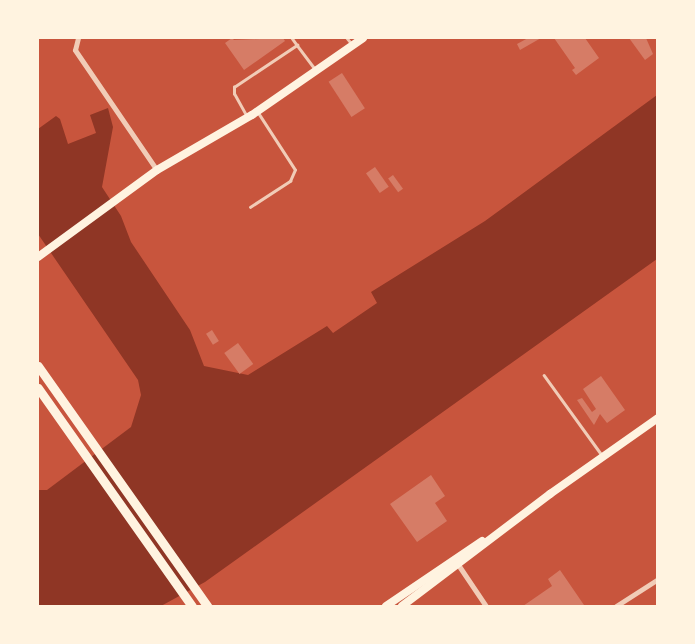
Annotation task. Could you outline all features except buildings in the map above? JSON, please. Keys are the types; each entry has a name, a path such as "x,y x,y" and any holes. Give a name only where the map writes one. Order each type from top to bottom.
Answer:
{"main road":[{"path":"38,257 157,170 248,118 363,38"},
{"path":"38,366 207,606"},
{"path":"38,388 192,606"},
{"path":"402,606 459,566 499,531 658,418"},
{"path":"386,606 457,555 499,531"}],"street":[{"path":"78,38 75,50 157,170"},
{"path":"459,566 486,606"},
{"path":"616,606 658,579"}],"lane":[{"path":"292,38 316,70"},
{"path":"347,38 352,45"},
{"path":"248,118 234,94 234,87 297,45"},
{"path":"250,207 290,181 295,170 258,111"},
{"path":"544,375 603,456"}],"shaded area":[{"path":"657,95 657,259 205,582 161,606 38,606 38,490 47,490 131,427 141,395 138,380 38,234 38,129 56,116 60,119 68,144 96,133 90,115 108,108 113,127 102,187 121,216 131,242 190,330 204,366 248,375 327,326 333,333 377,303 371,292 485,221"}]}
